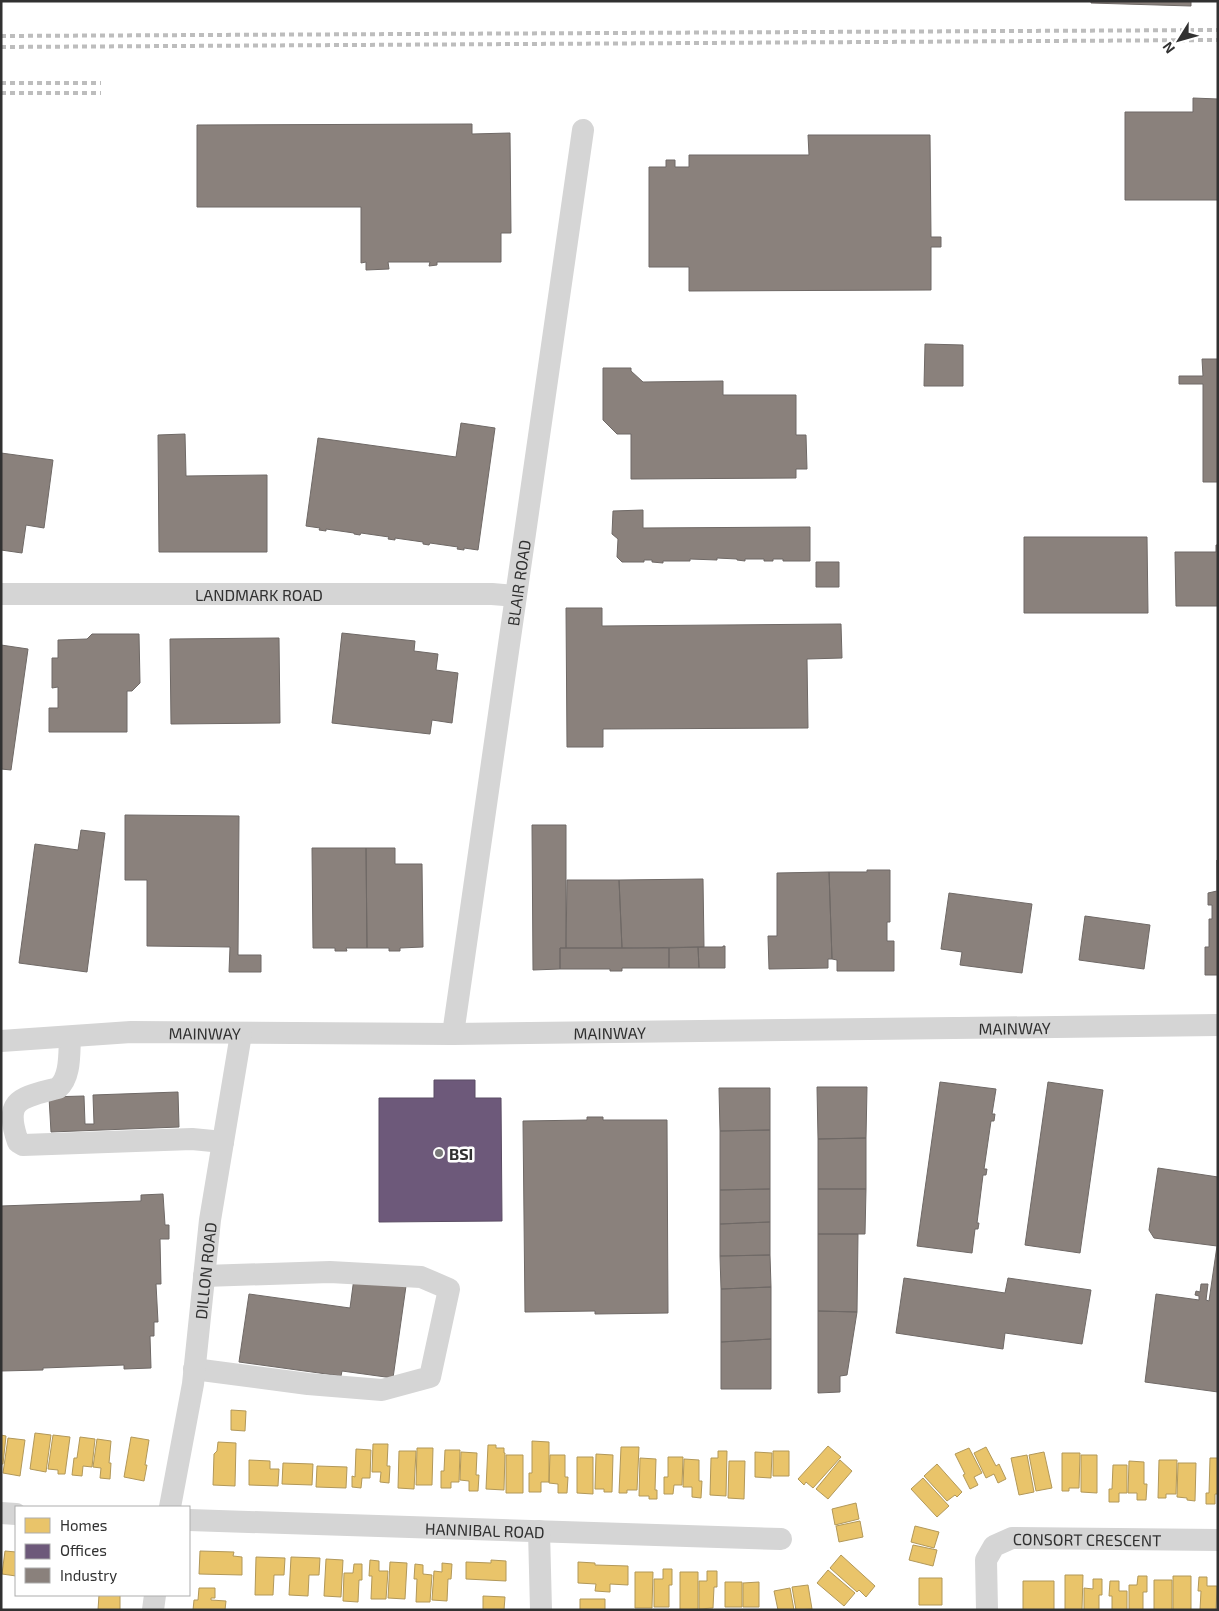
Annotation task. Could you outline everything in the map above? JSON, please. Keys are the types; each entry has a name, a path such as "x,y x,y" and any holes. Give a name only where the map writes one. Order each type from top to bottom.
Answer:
{"street":[{"name":"BLAIR ROAD","path":"453,1034 583,130"},
{"name":"LANDMARK ROAD","path":"1,594 492,594 515,596"},
{"name":"MAINWAY","path":"1,1041 131,1032 453,1034 1218,1025"},
{"name":"DILLON ROAD","path":"170,1506 194,1369 210,1220 241,1034"},
{"path":"70,1037 68,1066 62,1085 58,1088 27,1096 15,1107 11,1116 18,1142 23,1145 192,1140 223,1142"},
{"path":"194,1369 308,1384 382,1390 430,1376 449,1289 421,1277 330,1272 204,1276"},
{"path":"1,1513 15,1514"},
{"name":"HANNIBAL ROAD","path":"190,1520 781,1539"},
{"path":"539,1531 540,1610"},
{"name":"CONSORT CRESCENT","path":"987,1610 986,1560 994,1546 1012,1538 1218,1540"},
{"path":"153,1610 155,1596"}],"building: Homes":[{"path":"231,1410 246,1411 245,1431 231,1430"},
{"path":"35,1433 51,1435 46,1472 30,1469"},
{"path":"1,1435 6,1436 3,1464 1,1464"},
{"path":"53,1435 70,1437 65,1474 58,1474 58,1470 48,1469"},
{"path":"80,1437 95,1439 92,1467 83,1466 82,1476 72,1475 74,1458 77,1458"},
{"path":"131,1437 149,1440 144,1481 124,1477"},
{"path":"8,1438 25,1440 20,1476 3,1473"},
{"path":"97,1439 111,1441 110,1479 100,1478 101,1468 93,1467"},
{"path":"532,1441 549,1442 549,1482 541,1482 541,1492 529,1492 529,1473 532,1473"},
{"path":"218,1442 236,1443 235,1486 213,1485 214,1454 217,1451"},
{"path":"373,1444 388,1444 387,1466 390,1466 389,1483 380,1482 381,1472 372,1472"},
{"path":"488,1445 504,1448 504,1490 486,1489"},
{"path":"828,1446 841,1457 813,1488 806,1482 804,1485 798,1479"},
{"path":"621,1447 639,1447 637,1490 627,1490 627,1493 619,1493"},
{"path":"986,1447 996,1466 999,1464 1006,1479 998,1483 994,1474 986,1478 974,1453"},
{"path":"417,1448 433,1448 432,1485 416,1485"},
{"path":"969,1448 982,1473 974,1477 978,1485 970,1489 955,1454"},
{"path":"356,1449 371,1450 370,1478 362,1478 361,1488 352,1487 352,1476 355,1477"},
{"path":"445,1450 460,1450 459,1482 451,1482 451,1488 441,1488 441,1471 444,1471"},
{"path":"399,1451 416,1451 414,1489 398,1488"},
{"path":"718,1451 727,1451 726,1496 710,1495 711,1458 718,1458"},
{"path":"773,1451 789,1451 789,1476 773,1476"},
{"path":"461,1452 477,1453 476,1475 479,1475 478,1491 469,1491 469,1481 460,1480"},
{"path":"755,1452 772,1453 771,1478 755,1477"},
{"path":"1044,1452 1052,1488 1036,1491 1029,1455"},
{"path":"1062,1453 1080,1453 1079,1488 1069,1488 1069,1491 1062,1491"},
{"path":"596,1454 613,1455 612,1492 604,1492 604,1489 595,1489"},
{"path":"506,1455 523,1455 523,1493 506,1493"},
{"path":"550,1455 565,1455 565,1477 568,1477 567,1493 558,1493 558,1484 549,1483"},
{"path":"1027,1455 1034,1492 1019,1495 1011,1458"},
{"path":"1081,1455 1097,1455 1097,1493 1081,1492"},
{"path":"577,1457 593,1457 593,1494 577,1493"},
{"path":"668,1457 683,1457 682,1485 674,1485 673,1494 664,1494 664,1477 668,1477"},
{"path":"640,1458 656,1459 655,1490 657,1490 657,1499 649,1499 649,1496 639,1496"},
{"path":"1210,1458 1218,1458 1218,1494 1215,1494 1215,1504 1206,1504 1206,1493 1209,1493"},
{"path":"684,1459 699,1460 699,1481 702,1481 701,1498 692,1497 692,1487 683,1487"},
{"path":"249,1460 270,1461 270,1469 279,1469 278,1486 249,1485"},
{"path":"840,1460 852,1471 828,1499 816,1489"},
{"path":"1159,1460 1177,1460 1176,1494 1166,1494 1166,1498 1158,1498"},
{"path":"729,1461 745,1461 744,1499 728,1498"},
{"path":"1129,1461 1144,1462 1144,1484 1147,1484 1146,1500 1137,1500 1137,1493 1128,1493"},
{"path":"283,1463 313,1464 312,1485 282,1484"},
{"path":"1178,1463 1196,1463 1195,1501 1177,1497"},
{"path":"937,1464 962,1492 957,1497 955,1495 947,1501 924,1476"},
{"path":"1113,1465 1127,1465 1127,1493 1119,1493 1119,1502 1109,1502 1109,1489 1112,1489"},
{"path":"317,1466 347,1467 346,1488 316,1487"},
{"path":"923,1478 949,1506 937,1517 911,1489"},
{"path":"856,1503 859,1519 835,1525 832,1509"},
{"path":"860,1521 863,1537 839,1542 836,1526"},
{"path":"915,1526 939,1532 934,1548 911,1542"},
{"path":"913,1545 937,1550 933,1566 909,1560"},
{"path":"5,1551 15,1552 15,1576 2,1574"},
{"path":"200,1551 234,1552 233,1556 242,1557 242,1575 199,1574"},
{"path":"841,1555 875,1586 866,1597 859,1590 857,1592 830,1568"},
{"path":"256,1557 285,1558 284,1575 274,1575 273,1595 255,1595"},
{"path":"291,1557 320,1558 319,1575 309,1575 308,1596 289,1595"},
{"path":"326,1559 343,1560 341,1597 324,1596"},
{"path":"370,1560 379,1561 379,1571 388,1571 386,1599 371,1599 372,1576 369,1576"},
{"path":"491,1560 506,1561 506,1581 466,1579 466,1562 491,1563"},
{"path":"390,1562 407,1563 405,1599 388,1598"},
{"path":"578,1562 595,1563 595,1565 628,1566 628,1585 610,1584 610,1592 595,1591 596,1584 578,1583"},
{"path":"442,1563 452,1564 451,1579 448,1579 447,1601 432,1600 434,1571 442,1572"},
{"path":"354,1564 362,1564 362,1580 359,1580 358,1602 343,1601 344,1573 353,1573"},
{"path":"415,1564 423,1565 423,1574 432,1575 430,1602 416,1602 417,1579 414,1579"},
{"path":"663,1569 672,1569 672,1585 669,1585 669,1607 654,1607 654,1579 663,1579"},
{"path":"828,1570 855,1593 844,1606 817,1583"},
{"path":"707,1571 717,1571 717,1587 714,1587 713,1608 699,1609 699,1581 707,1581"},
{"path":"635,1572 653,1572 652,1608 635,1608"},
{"path":"680,1572 698,1572 698,1609 680,1610"},
{"path":"1065,1575 1083,1575 1082,1610 1065,1610"},
{"path":"1138,1576 1147,1576 1147,1592 1143,1592 1143,1610 1129,1610 1129,1585 1137,1585"},
{"path":"1173,1576 1191,1576 1191,1610 1173,1610"},
{"path":"1199,1577 1207,1577 1207,1586 1217,1586 1216,1610 1200,1610 1201,1591 1198,1591"},
{"path":"919,1578 942,1578 942,1605 919,1605"},
{"path":"1093,1579 1102,1579 1102,1595 1099,1595 1099,1610 1084,1610 1084,1588 1093,1589"},
{"path":"1154,1580 1172,1580 1172,1610 1154,1610"},
{"path":"1023,1581 1054,1581 1054,1610 1023,1610"},
{"path":"1110,1581 1119,1581 1119,1591 1127,1591 1127,1610 1112,1610 1112,1596 1109,1596"},
{"path":"725,1582 742,1582 742,1607 725,1607"},
{"path":"759,1582 759,1607 743,1607 743,1583"},
{"path":"808,1585 812,1609 796,1610 792,1587"},
{"path":"199,1588 215,1588 215,1598 211,1598 211,1600 226,1601 225,1610 193,1610 194,1600 198,1600"},
{"path":"790,1588 794,1610 778,1610 774,1591"},
{"path":"99,1596 120,1596 120,1610 98,1610"},
{"path":"483,1596 505,1597 504,1610 483,1610"},
{"path":"580,1599 605,1599 605,1610 580,1610"}],"building: Offices":[{"path":"434,1080 475,1080 475,1098 501,1098 502,1221 379,1222 379,1098 434,1098"}],"building: Industry":[{"path":"1091,1 1191,1 1191,6 1091,3"},
{"path":"1193,98 1218,99 1218,200 1125,200 1125,112 1193,112"},
{"path":"472,124 472,134 510,133 511,233 501,233 501,262 437,262 437,265 429,266 430,262 388,262 389,269 366,270 366,262 361,263 361,207 197,207 197,125"},
{"path":"808,135 930,135 931,237 941,237 941,247 931,247 931,290 689,291 689,267 649,267 649,167 666,167 666,160 675,160 675,167 689,167 689,155 809,155"},
{"path":"925,344 963,345 963,386 924,386"},
{"path":"1202,359 1218,359 1218,482 1203,482 1203,384 1179,384 1179,376 1203,376"},
{"path":"603,368 631,368 631,371 643,382 723,381 723,395 796,395 796,435 806,435 807,469 796,469 796,478 631,479 631,434 617,434 603,420"},
{"path":"461,423 495,428 478,550 457,549 458,547 430,543 429,545 423,544 423,542 395,538 395,540 388,539 389,537 361,533 360,535 326,529 326,531 306,526 318,438 456,457"},
{"path":"185,434 186,476 267,475 267,552 159,552 158,435"},
{"path":"1,453 53,460 44,528 26,525 22,553 1,550"},
{"path":"643,510 643,528 810,527 810,561 745,559 745,561 717,558 717,560 663,561 663,563 652,562 652,560 622,562 617,557 618,539 612,534 613,511"},
{"path":"1024,537 1147,537 1148,613 1024,613"},
{"path":"1216,545 1218,545 1218,606 1176,606 1175,552 1216,552"},
{"path":"816,562 839,562 839,587 816,587"},
{"path":"566,608 602,608 602,626 841,624 842,658 807,659 808,728 603,729 603,747 567,747"},
{"path":"342,633 415,641 414,651 438,654 436,670 458,673 452,723 432,720 430,734 332,723"},
{"path":"92,634 139,634 140,683 132,691 127,691 127,732 49,732 49,708 58,708 58,687 52,688 52,658 58,658 58,640 87,639"},
{"path":"279,638 280,723 171,724 170,639"},
{"path":"1,645 28,649 11,770 1,769"},
{"path":"125,815 239,816 238,955 261,955 261,972 229,972 230,947 147,946 147,880 125,880"},
{"path":"532,825 566,825 566,948 560,948 560,969 533,970"},
{"path":"81,830 105,833 87,972 19,963 35,844 78,850"},
{"path":"312,848 366,848 367,948 346,948 347,951 335,951 335,948 313,948"},
{"path":"366,848 395,848 395,864 422,864 423,947 400,948 400,951 389,951 389,948 367,948"},
{"path":"1217,860 1218,975 1205,975 1205,947 1209,947 1209,919 1212,919 1212,905 1208,905 1208,893 1217,891"},
{"path":"867,870 890,870 890,922 887,922 887,941 894,941 894,971 837,971 837,960 832,959 829,872 867,872"},
{"path":"829,872 832,959 828,959 828,968 769,969 768,936 777,936 777,873"},
{"path":"703,879 704,947 622,948 619,880"},
{"path":"567,880 619,880 622,948 566,948"},
{"path":"949,893 1032,904 1022,973 960,965 962,952 941,949"},
{"path":"1085,916 1150,925 1144,969 1079,960"},
{"path":"725,946 725,968 699,968 698,947"},
{"path":"698,947 699,968 669,968 669,948"},
{"path":"560,948 669,948 669,968 622,968 622,971 610,971 610,969 560,969"},
{"path":"940,1082 996,1089 992,1114 995,1114 994,1121 991,1121 984,1169 987,1169 986,1175 983,1175 977,1223 979,1223 978,1229 975,1229 972,1253 917,1246"},
{"path":"1048,1082 1103,1090 1080,1253 1025,1245"},
{"path":"817,1087 867,1087 866,1138 818,1139"},
{"path":"719,1088 770,1088 770,1130 720,1131"},
{"path":"178,1092 179,1127 51,1132 49,1097 84,1096 85,1124 94,1124 93,1095"},
{"path":"587,1117 603,1117 603,1120 667,1120 668,1313 595,1314 595,1311 525,1312 523,1121 587,1120"},
{"path":"770,1130 770,1189 720,1190 720,1131"},
{"path":"866,1138 866,1189 818,1189 818,1139"},
{"path":"1158,1168 1218,1177 1218,1392 1145,1382 1156,1294 1199,1300 1199,1296 1195,1295 1196,1291 1200,1292 1201,1284 1208,1284 1206,1300 1209,1301 1217,1246 1154,1238 1149,1230"},
{"path":"770,1189 770,1222 720,1224 720,1190"},
{"path":"818,1189 866,1189 865,1234 818,1234"},
{"path":"163,1194 165,1225 169,1225 169,1239 160,1239 161,1284 156,1284 158,1322 154,1322 154,1336 150,1336 151,1368 124,1369 124,1365 1,1371 1,1206 141,1201 141,1195"},
{"path":"770,1222 770,1255 720,1256 720,1224"},
{"path":"818,1234 858,1234 857,1312 818,1311"},
{"path":"770,1255 771,1287 721,1289 720,1256"},
{"path":"354,1278 406,1286 393,1378 342,1371 341,1376 239,1362 249,1294 350,1308"},
{"path":"904,1278 1005,1293 1008,1278 1091,1290 1082,1344 1005,1333 1003,1349 896,1333"},
{"path":"771,1287 771,1339 721,1342 721,1289"},
{"path":"818,1311 857,1312 847,1375 840,1376 840,1392 818,1393"},
{"path":"771,1339 771,1389 721,1389 721,1342"}],"railway":[{"path":"1,36 1218,30"},
{"path":"1,47 1218,40"},
{"path":"1,83 101,83"},
{"path":"1,93 101,93"}],"place":[{"name":"BSI","path":"439,1153"}]}
